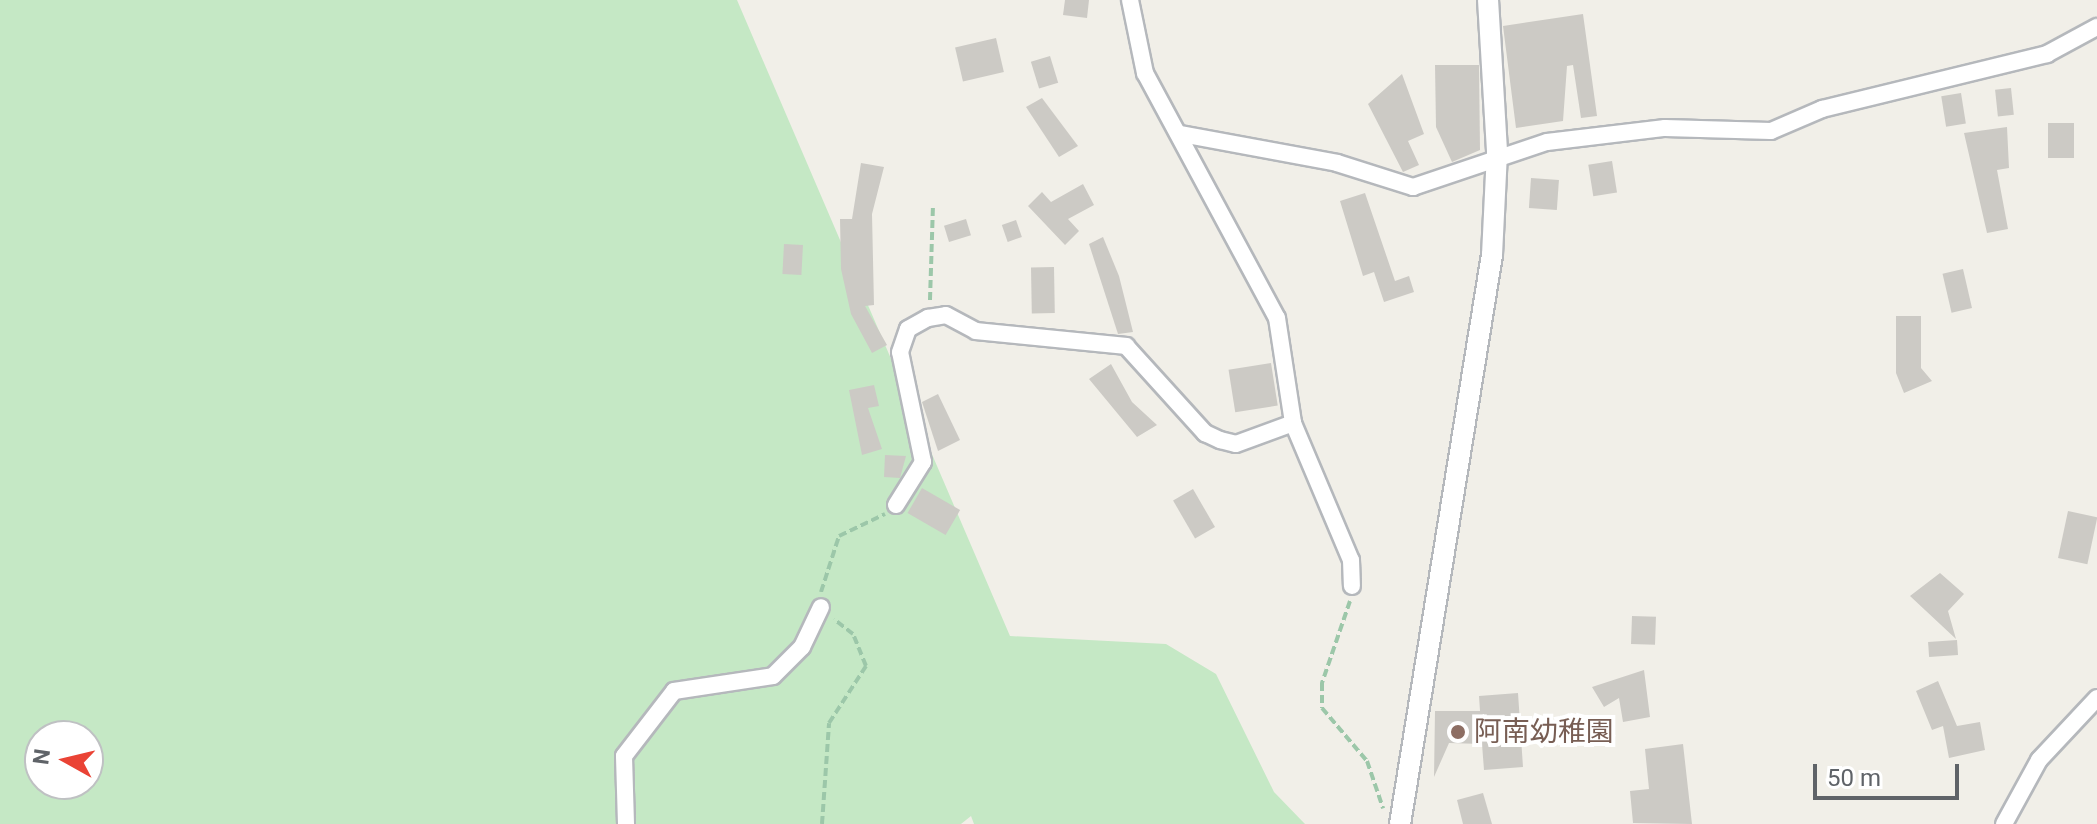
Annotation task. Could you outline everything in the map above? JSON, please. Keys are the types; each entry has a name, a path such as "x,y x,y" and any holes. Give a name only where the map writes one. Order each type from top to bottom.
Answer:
{"street":[{"path":"1130,0 1137,55 1277,318 1293,423 1351,560 1352,586"},
{"path":"1394,822 1489,287 1497,163 1488,0"},
{"path":"1181,134 1337,163 1401,187 1497,163 1547,142 1625,131 1771,131 1822,109 2047,54 2097,27"},
{"path":"896,505 923,462 900,352 908,329 928,318 946,315 976,331 1126,346 1220,440 1236,444 1293,423"},
{"path":"626,824 624,756 674,691 773,676 802,647 821,607"},
{"path":"2004,824 2025,780 2097,698"}],"path":[{"path":"928,318 933,204"},
{"path":"822,824 829,723 866,666 853,634 821,607 839,536 896,505"},
{"path":"1352,586 1320,697 1367,761 1394,822"}],"green space":[{"path":"0,0 737,0 1010,636 1166,644 1216,674 1274,792 1305,824 974,824 971,816 961,824 0,824"}],"building":[{"path":"1065,0 1089,0 1087,18 1063,15"},
{"path":"1583,14 1597,116 1581,118 1573,65 1567,66 1563,121 1516,128 1503,26"},
{"path":"996,38 1004,72 963,82 955,47"},
{"path":"1050,56 1058,83 1039,89 1031,62"},
{"path":"1435,65 1479,65 1480,150 1452,162 1436,127"},
{"path":"1402,74 1424,134 1408,141 1419,165 1403,172 1368,104"},
{"path":"2011,88 2014,115 1998,117 1995,90"},
{"path":"1961,93 1966,124 1946,127 1941,96"},
{"path":"1042,98 1078,146 1059,157 1026,107"},
{"path":"2048,123 2074,123 2074,158 2048,158"},
{"path":"2007,127 2009,168 1997,170 2008,229 1987,233 1964,133"},
{"path":"1612,161 1617,193 1593,196 1588,165"},
{"path":"861,163 884,167 872,214 874,305 865,306 887,345 872,353 851,314 841,269 840,219 852,219"},
{"path":"1531,178 1559,180 1557,210 1529,208"},
{"path":"1083,184 1094,205 1068,219 1079,231 1065,245 1028,206 1042,192 1051,202"},
{"path":"1365,193 1395,281 1409,276 1414,292 1384,302 1374,272 1363,276 1340,201"},
{"path":"966,219 971,235 949,242 944,226"},
{"path":"1016,220 1022,237 1008,242 1002,225"},
{"path":"1103,237 1119,276 1133,332 1118,334 1089,244"},
{"path":"784,244 803,245 801,275 782,274"},
{"path":"1031,267 1054,267 1055,313 1032,313"},
{"path":"1963,269 1972,308 1952,313 1943,274"},
{"path":"1896,316 1921,316 1921,368 1932,381 1904,393 1896,373"},
{"path":"1271,363 1278,405 1235,412 1229,370"},
{"path":"1111,364 1132,402 1157,425 1137,437 1089,379"},
{"path":"874,385 879,406 868,408 882,449 862,455 849,390"},
{"path":"938,394 960,440 938,451 922,402"},
{"path":"885,455 906,456 900,478 884,477"},
{"path":"922,488 960,510 946,535 908,513"},
{"path":"1193,489 1215,527 1195,539 1173,500"},
{"path":"2068,511 2097,517 2087,564 2058,558"},
{"path":"1940,573 1964,594 1948,611 1956,639 1910,596"},
{"path":"1632,616 1656,617 1655,645 1631,644"},
{"path":"1957,640 1958,655 1929,657 1928,642"},
{"path":"1644,670 1650,717 1623,722 1619,698 1604,707 1592,687"},
{"path":"1938,681 1957,726 1980,722 1985,750 1949,758 1943,726 1932,730 1916,691"},
{"path":"1518,693 1523,767 1484,770 1482,744 1449,743 1434,777 1435,711 1480,711 1479,696"},
{"path":"1683,744 1692,824 1633,823 1630,791 1649,789 1645,749"},
{"path":"1483,793 1492,824 1463,824 1457,800"}],"place":[{"name":"阿南幼稚園","path":"1458,732"}]}
